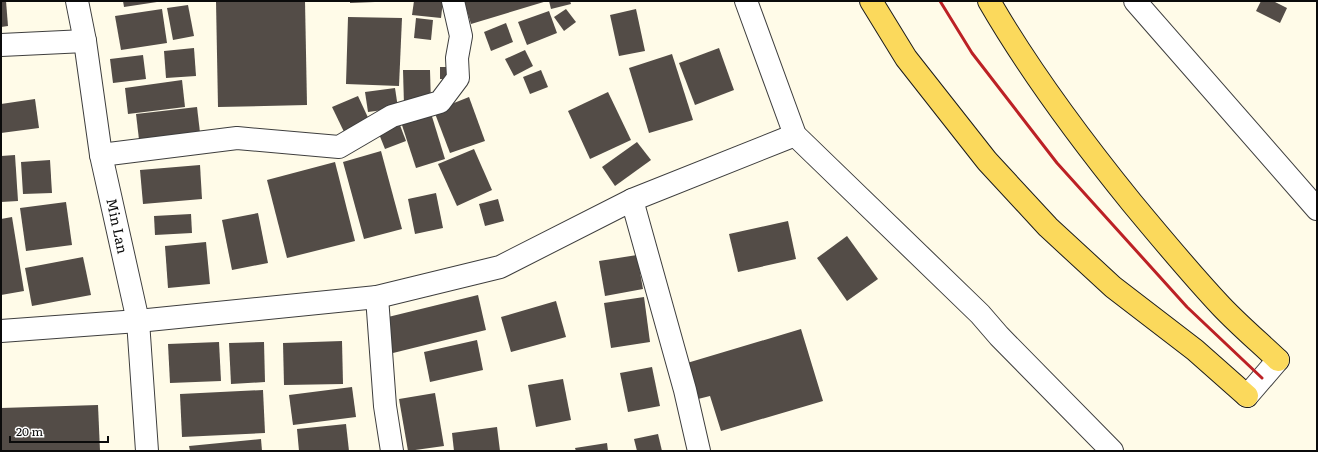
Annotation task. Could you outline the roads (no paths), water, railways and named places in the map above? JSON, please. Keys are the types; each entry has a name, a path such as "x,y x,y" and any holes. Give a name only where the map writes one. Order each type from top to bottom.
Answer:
{"main road":[{"path":"871,1 906,58 987,161 1048,227 1113,287 1195,350 1247,396"},
{"path":"989,1 1001,22 1059,108 1107,172 1163,241 1222,307 1278,360"}],"street":[{"name":"Min Lan","path":"77,1 85,41 101,155 138,321 147,451"},
{"path":"101,155 237,138 339,146 392,116 440,102 458,78 457,58 461,36 453,1"},
{"path":"746,1 795,135 980,314 999,336 1112,451"},
{"path":"1136,1 1317,209"},
{"path":"1,46 85,41"},
{"path":"1,330 138,321 377,298 500,268 632,200 795,135"},
{"path":"632,200 684,390 699,451"},
{"path":"377,298 386,406 392,451"},
{"path":"1247,396 1278,360"}],"railway":[{"path":"940,1 972,53 1057,163 1187,307 1262,378"}]}
